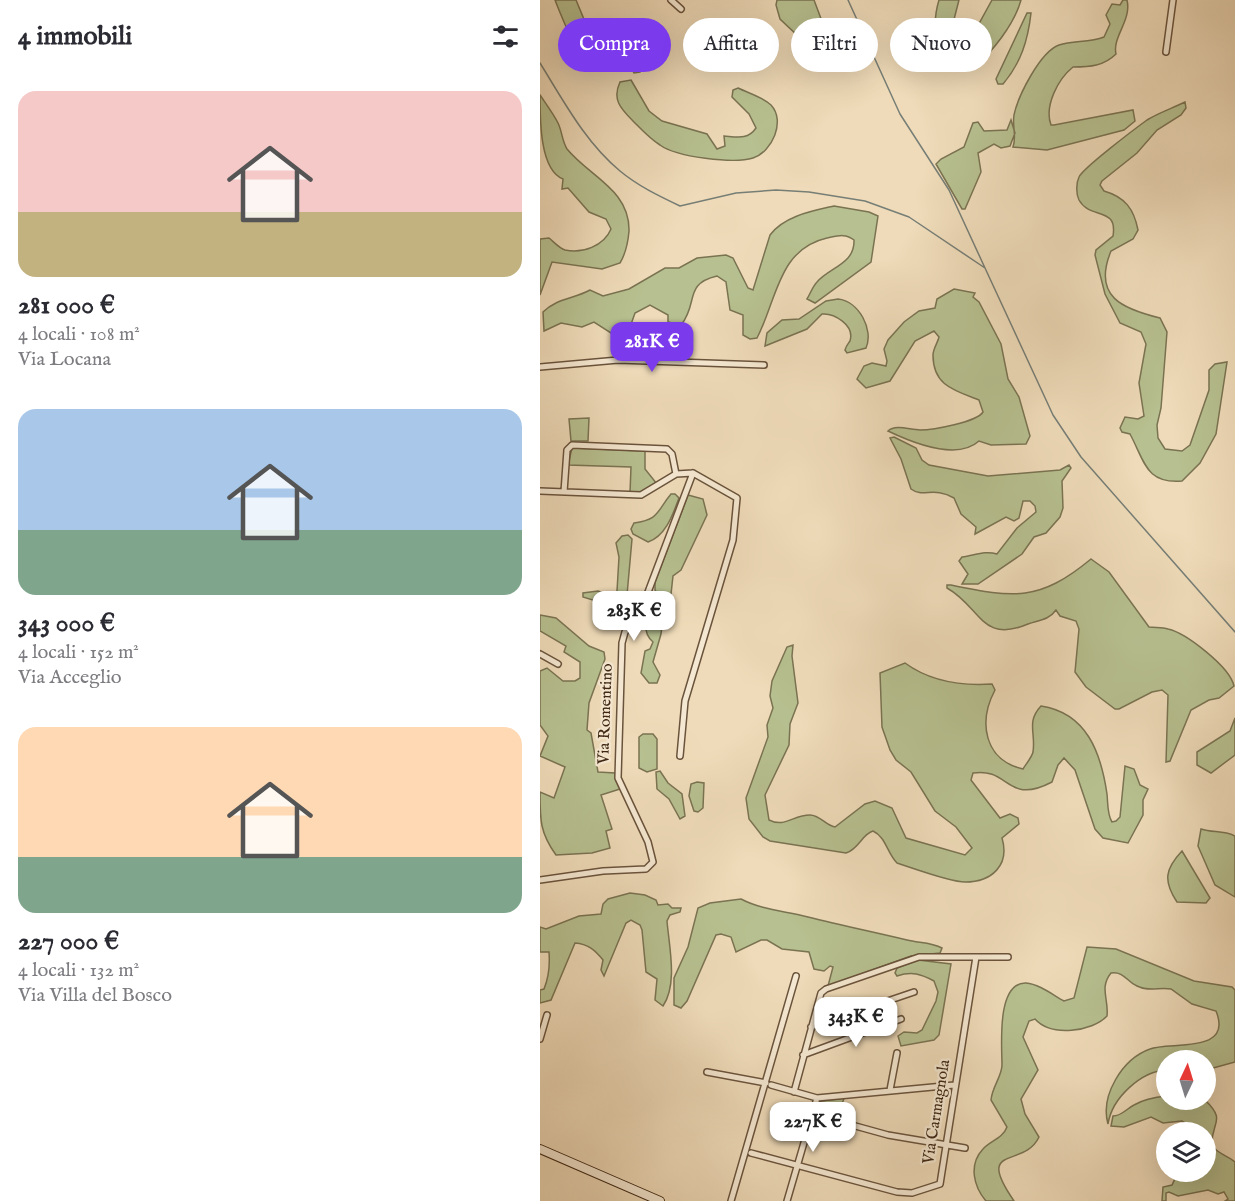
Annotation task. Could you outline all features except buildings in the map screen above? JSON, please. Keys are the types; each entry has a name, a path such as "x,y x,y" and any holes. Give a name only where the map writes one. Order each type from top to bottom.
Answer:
{"street":[{"path":"671,0 681,9"},
{"path":"1166,52 1173,0"},
{"path":"540,367 618,360 764,365"},
{"path":"564,492 567,450 572,445 667,449 672,454 676,474"},
{"path":"540,491 644,495 676,474 693,473 737,498 733,540 685,701 680,756"},
{"name":"Via Romentino","path":"540,880 603,871 646,869 652,862 648,842 618,778 621,645 624,634 645,600 693,473"},
{"path":"540,654 558,664"},
{"name":"Via Carmagnola","path":"751,1153 882,1190 912,1193 940,1184 944,1145 976,957"},
{"path":"794,1092 820,993 912,958 1008,957"},
{"path":"731,1201 769,1084 796,976"},
{"path":"811,1027 914,992"},
{"path":"540,1039 547,1015"},
{"path":"803,1055 901,1019"},
{"path":"890,1090 897,1053"},
{"path":"707,1072 769,1084 817,1098 954,1085"},
{"path":"787,1201 817,1098"},
{"path":"812,1114 882,1133 965,1148"},
{"path":"540,1149 660,1201"}],"green space":[{"path":"555,0 576,0 584,18 563,18"},
{"path":"777,0 814,0 821,18 791,18 791,29 780,19"},
{"path":"939,0 959,0 954,18 936,18"},
{"path":"992,0 1021,0 1013,19 992,50 992,18 982,18"},
{"path":"1123,0 1127,0 1128,7 1117,41 1116,54 1102,63 1073,67 1067,72 1054,93 1049,118 1051,125 1054,125 1133,110 1135,121 1124,130 1047,150 1013,147 1016,107 1037,65 1059,45 1104,37 1110,24 1106,15 1112,4 1120,5"},
{"path":"1027,13 1031,13 1023,51 1015,68 1003,84 998,84 996,79"},
{"path":"631,80 649,111 662,121 707,134 717,149 725,146 724,136 746,136 756,128 749,114 732,97 733,90 738,88 760,97 771,105 777,119 775,135 760,155 744,160 691,156 668,149 656,143 646,134 624,112 619,103 617,93 620,82"},
{"path":"540,95 558,123 567,149 616,194 628,217 629,231 620,263 602,269 552,262 540,295 540,239 549,238 563,249 578,251 598,244 611,229 606,219 589,212 568,188 562,189 563,179 555,174 550,166 543,143"},
{"path":"1185,102 1186,108 1181,115 1157,130 1137,153 1100,185 1104,191 1123,200 1134,216 1138,230 1133,239 1111,251 1105,280 1108,290 1123,305 1160,318 1167,332 1161,408 1157,425 1158,438 1165,449 1182,451 1190,445 1209,390 1209,370 1215,364 1227,362 1216,434 1200,463 1182,481 1170,481 1161,479 1148,469 1130,434 1122,432 1120,428 1125,417 1138,419 1144,416 1139,383 1146,344 1141,332 1120,323 1105,294 1095,255 1096,250 1113,236 1111,221 1084,206 1077,195 1077,188 1078,179 1083,172 1110,148 1147,120"},
{"path":"1011,120 1015,133 1010,146 1001,148 994,144 978,153 981,172 965,209 962,209 936,164 964,147 973,123 978,122 984,131 1007,130"},
{"path":"834,206 869,212 878,216 871,262 815,303 807,299 814,286 822,277 846,260 853,248 854,240 848,236 838,236 811,244 798,253 789,264 757,338 750,339 743,335 743,315 730,310 726,282 717,276 706,280 695,289 681,325 668,322 668,315 650,305 635,313 629,330 614,335 594,322 582,327 561,323 544,331 543,312 560,301 590,290 603,296 629,289 665,268 679,268 697,258 726,255 733,258 748,288 753,290 770,235 783,223 799,215"},
{"path":"954,289 975,293 973,297 979,302 1001,344 1008,379 1019,397 1030,436 1026,444 991,445 979,441 970,447 947,450 921,444 888,431 895,428 920,430 944,427 972,419 983,412 979,400 953,389 941,380 934,365 933,355 939,337 934,331 915,341 890,381 866,388 857,379 864,366 872,363 886,366 884,349 888,340 904,322 919,311 935,308 937,299"},
{"path":"838,299 852,305 863,318 868,333 866,348 847,353 845,350 851,335 847,325 827,314 822,314 807,329 765,346 767,333 782,320 799,319 826,301"},
{"path":"589,418 588,441 571,441 569,419"},
{"path":"894,437 916,448 922,460 929,465 988,476 1060,470 1069,465 1071,468 1062,481 1063,508 1060,517 1046,533 1034,537 1022,554 978,584 962,584 968,574 959,561 962,557 983,553 997,554 1017,528 1036,512 1035,506 1030,501 1023,501 1019,518 1014,521 1006,517 975,534 976,527 961,514 954,498 941,493 920,493 911,489 901,459 890,438"},
{"path":"572,448 645,451 645,469 657,484 644,492 630,493 631,467 568,465"},
{"path":"671,494 679,498 668,524 660,535 648,542 633,534 631,529 634,523 653,517"},
{"path":"688,495 703,499 707,515 681,570 673,576 671,594 659,596 655,590 655,582"},
{"path":"628,535 632,539 627,595 621,595 617,591 619,557 616,543 622,536"},
{"path":"1091,559 1109,572 1149,627 1168,629 1185,637 1206,652 1231,678 1234,686 1219,698 1209,700 1191,710 1170,761 1166,762 1168,695 1162,690 1152,692 1115,709 1086,687 1075,672 1079,629 1076,621 1060,616 1056,610 1044,619 1012,629 1000,629 983,621 947,588 947,585 951,585 1009,594 1040,590 1073,573"},
{"path":"598,591 620,599 620,603 604,618 600,617 593,600 583,597 583,593"},
{"path":"655,602 664,607 661,634 653,662 660,675 657,683 649,683 641,673 645,651 650,649 653,642 647,633 646,616"},
{"path":"540,615 556,618 589,646 604,652 605,659 589,703 587,730 591,733 598,772 615,773 620,789 601,795 612,829 606,831 610,848 592,853 556,855 542,826 540,792 554,798 565,767 540,756 548,736 540,725 540,671 547,668 563,681 575,681 580,678 580,662 564,652 566,646 540,631"},
{"path":"793,645 792,656 798,703 790,724 789,745 765,795 769,820 780,823 810,815 835,827 865,804 875,801 892,808 906,838 965,855 972,848 956,827 935,811 911,772 896,760 890,750 882,727 880,673 905,663 936,679 969,684 992,684 995,690 987,715 988,738 1000,757 1023,769 1033,752 1034,717 1041,706 1057,710 1070,717 1081,726 1096,750 1101,764 1108,812 1112,822 1120,817 1125,766 1134,769 1140,785 1148,789 1143,800 1143,815 1128,843 1103,838 1095,829 1075,770 1064,758 1058,765 1052,782 1025,790 994,775 973,773 971,780 1000,818 1010,814 1018,818 1019,824 1002,838 1004,848 1001,864 991,875 983,879 965,882 950,880 897,863 881,837 873,831 846,853 770,841 763,837 749,819 746,798 768,737 767,725 773,708 770,696 772,681 787,647"},
{"path":"1235,718 1235,755 1211,773 1197,765 1197,752 1230,731"},
{"path":"643,734 653,734 657,739 657,769 647,772 639,768 639,737"},
{"path":"660,771 668,783 682,794 685,816 680,819 669,799 657,789 656,772"},
{"path":"704,783 703,808 698,812 694,811 689,796 691,784"},
{"path":"1201,829 1235,836 1235,897 1215,885 1198,846"},
{"path":"1182,851 1210,898 1206,903 1177,902 1172,895 1168,881 1169,870"},
{"path":"630,893 645,895 656,900 658,905 668,904 672,908 681,908 680,912 670,915 667,921 671,976 668,997 663,1006 655,1000 657,979 646,972 642,930 640,925 631,920 626,923 604,976 601,970 603,960 600,956 587,946 575,943 551,1000 540,1003 540,990 544,989 548,975 549,952 540,952 540,927 546,929 579,916 601,914 603,904 608,899"},
{"path":"741,899 765,908 942,948 940,953 911,956 828,986 833,967 830,966 824,971 814,969 809,952 782,949 767,940 761,940 736,952 731,937 716,935 687,1001 681,1008 674,1005 674,978 688,947 698,908 710,903"},
{"path":"1087,947 1116,949 1194,981 1232,987 1235,990 1235,1062 1216,1067 1216,1050 1156,1050 1156,1072 1147,1075 1129,1088 1115,1105 1108,1124 1106,1113 1110,1091 1130,1061 1150,1049 1197,1044 1208,1040 1216,1034 1219,1025 1216,1011 1192,1004 1171,989 1141,988 1119,974 1111,973 1107,978 1105,989 1107,1016 1092,1026 1061,1030 1042,1025 1035,1019 1029,1021 1023,1037 1038,1070 1021,1099 1025,1114 1039,1137 1032,1147 1000,1164 999,1171 1003,1183 1014,1201 986,1201 978,1189 974,1169 978,1155 1003,1134 1007,1127 991,1100 1002,1069 1005,1004 1016,985 1026,983 1041,988 1064,1001 1074,998"},
{"path":"918,960 951,964 939,1035 934,1040 901,1046 898,1036 904,1032 917,1033 922,1030 938,992 934,981 925,977 916,974 897,976 895,973 897,968"},
{"path":"844,1098 838,1117 818,1111 821,1101"},
{"path":"1156,1098 1156,1110 1214,1110 1217,1117 1216,1122 1161,1122 1151,1117 1124,1127 1111,1126 1113,1116 1121,1114 1142,1101"},
{"path":"1216,1149 1235,1162 1235,1201 1225,1201 1228,1199 1224,1192 1218,1194 1208,1190 1178,1196 1169,1192 1166,1193 1166,1201 1162,1201 1163,1187 1172,1185 1173,1182 1216,1182"}],"waterway":[{"path":"848,0 900,114 949,190 985,268"},
{"path":"540,63 585,134 607,160 634,181 680,206 736,193 776,190 809,192 865,201 909,217 985,268 1053,415 1081,457 1235,632"}]}
